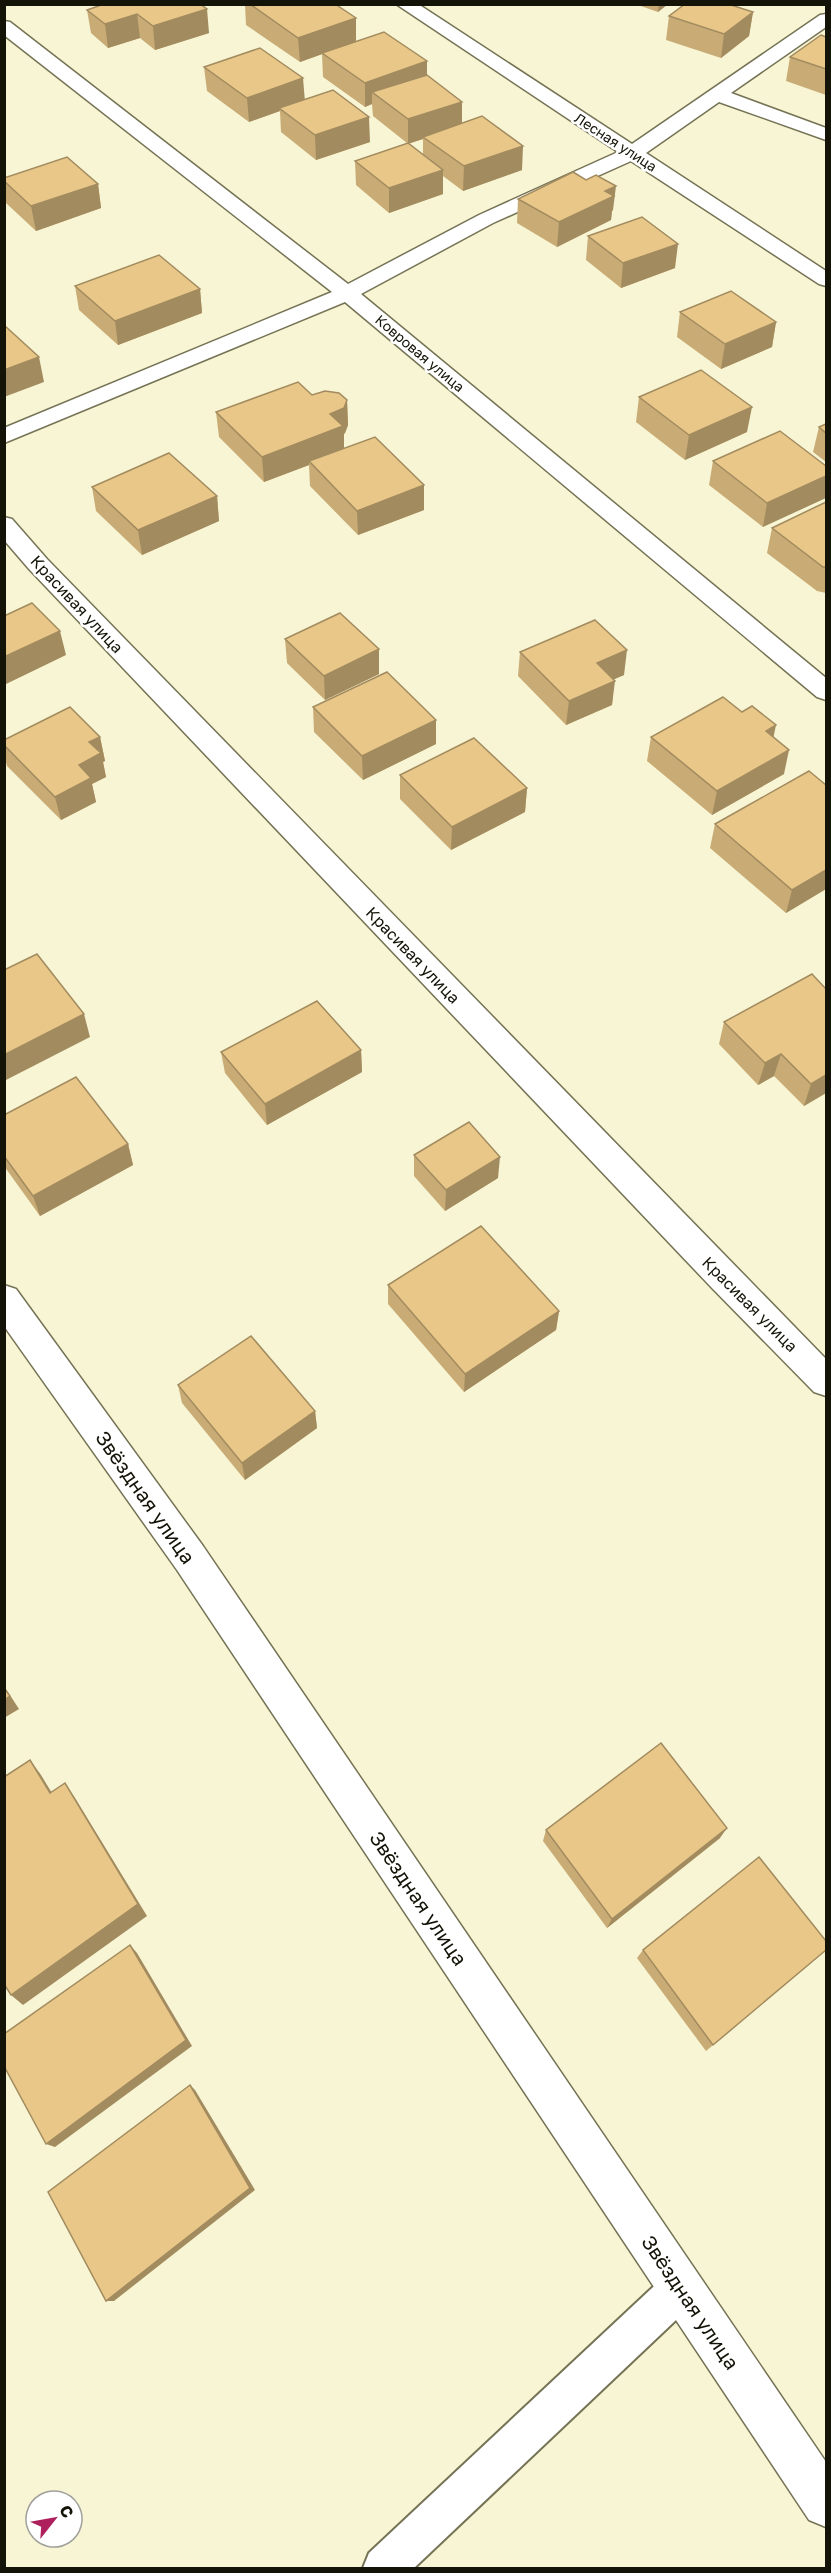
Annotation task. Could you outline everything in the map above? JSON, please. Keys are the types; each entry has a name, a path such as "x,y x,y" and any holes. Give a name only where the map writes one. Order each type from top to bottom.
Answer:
{"street":[{"name":"Лесная улица","path":"405,4 826,280"},
{"path":"4,436 347,293 486,219 633,153 826,19"},
{"name":"Ковровая улица","path":"4,26 347,293 826,691"},
{"path":"718,96 826,134"},
{"name":"Красивая улица","path":"4,524 38,564 724,1278 826,1381"},
{"name":"Звёздная улица","path":"4,1299 190,1558 826,2503"}],"lane":[{"path":"384,2568 681,2288"}],"building":[{"path":"104,4 200,4 207,9 153,26 137,14 105,24 87,10"},
{"path":"250,4 335,4 356,18 298,38"},
{"path":"685,4 728,4 753,12 724,34 669,16"},
{"path":"384,32 427,61 365,83 322,53"},
{"path":"821,35 826,37 826,69 790,57"},
{"path":"260,48 303,78 247,98 204,67"},
{"path":"427,75 462,102 408,119 372,92"},
{"path":"333,90 369,117 315,135 279,108"},
{"path":"482,116 523,146 464,166 423,137"},
{"path":"408,143 443,170 389,188 355,161"},
{"path":"67,157 98,184 31,206 4,181 4,178"},
{"path":"573,172 586,180 596,175 616,186 605,191 614,196 559,222 518,199"},
{"path":"642,217 678,244 623,263 588,236"},
{"path":"159,255 200,289 115,321 75,286"},
{"path":"731,291 776,322 725,344 680,312"},
{"path":"4,325 39,357 4,370"},
{"path":"701,370 752,407 689,435 639,397"},
{"path":"298,382 312,395 325,391 339,393 347,400 344,408 330,414 343,426 262,457 216,412"},
{"path":"826,424 826,433 819,427"},
{"path":"780,431 826,466 826,476 767,503 713,461"},
{"path":"375,437 424,485 357,511 309,461"},
{"path":"169,453 217,496 138,530 92,487"},
{"path":"826,502 826,567 823,567 772,528"},
{"path":"32,603 60,631 4,657 4,616"},
{"path":"340,613 379,649 324,676 285,639"},
{"path":"595,620 627,650 597,663 615,681 569,701 520,652"},
{"path":"387,672 436,720 362,756 313,707"},
{"path":"723,697 742,712 752,706 776,725 766,731 789,750 717,791 651,737"},
{"path":"70,707 100,737 89,742 101,753 79,765 91,778 55,797 4,745 4,740"},
{"path":"474,738 527,788 452,827 400,775"},
{"path":"809,771 826,785 826,870 792,890 715,824"},
{"path":"37,954 84,1014 4,1055 4,970"},
{"path":"812,974 826,989 826,1075 811,1084 781,1054 765,1063 724,1022"},
{"path":"317,1001 361,1050 265,1104 221,1052"},
{"path":"76,1077 128,1144 33,1196 4,1156 4,1115"},
{"path":"469,1122 500,1157 446,1190 414,1155"},
{"path":"481,1226 559,1311 465,1374 388,1285"},
{"path":"251,1336 315,1411 242,1463 178,1385"},
{"path":"4,1688 10,1696 4,1700"},
{"path":"661,1743 727,1828 612,1919 546,1830"},
{"path":"30,1760 50,1793 65,1783 138,1904 11,1995 4,1984 4,1777"},
{"path":"759,1857 826,1941 826,1950 713,2045 643,1950"},
{"path":"130,1945 186,2040 46,2144 4,2066 4,2034"},
{"path":"190,2085 250,2188 106,2301 48,2192"}]}
